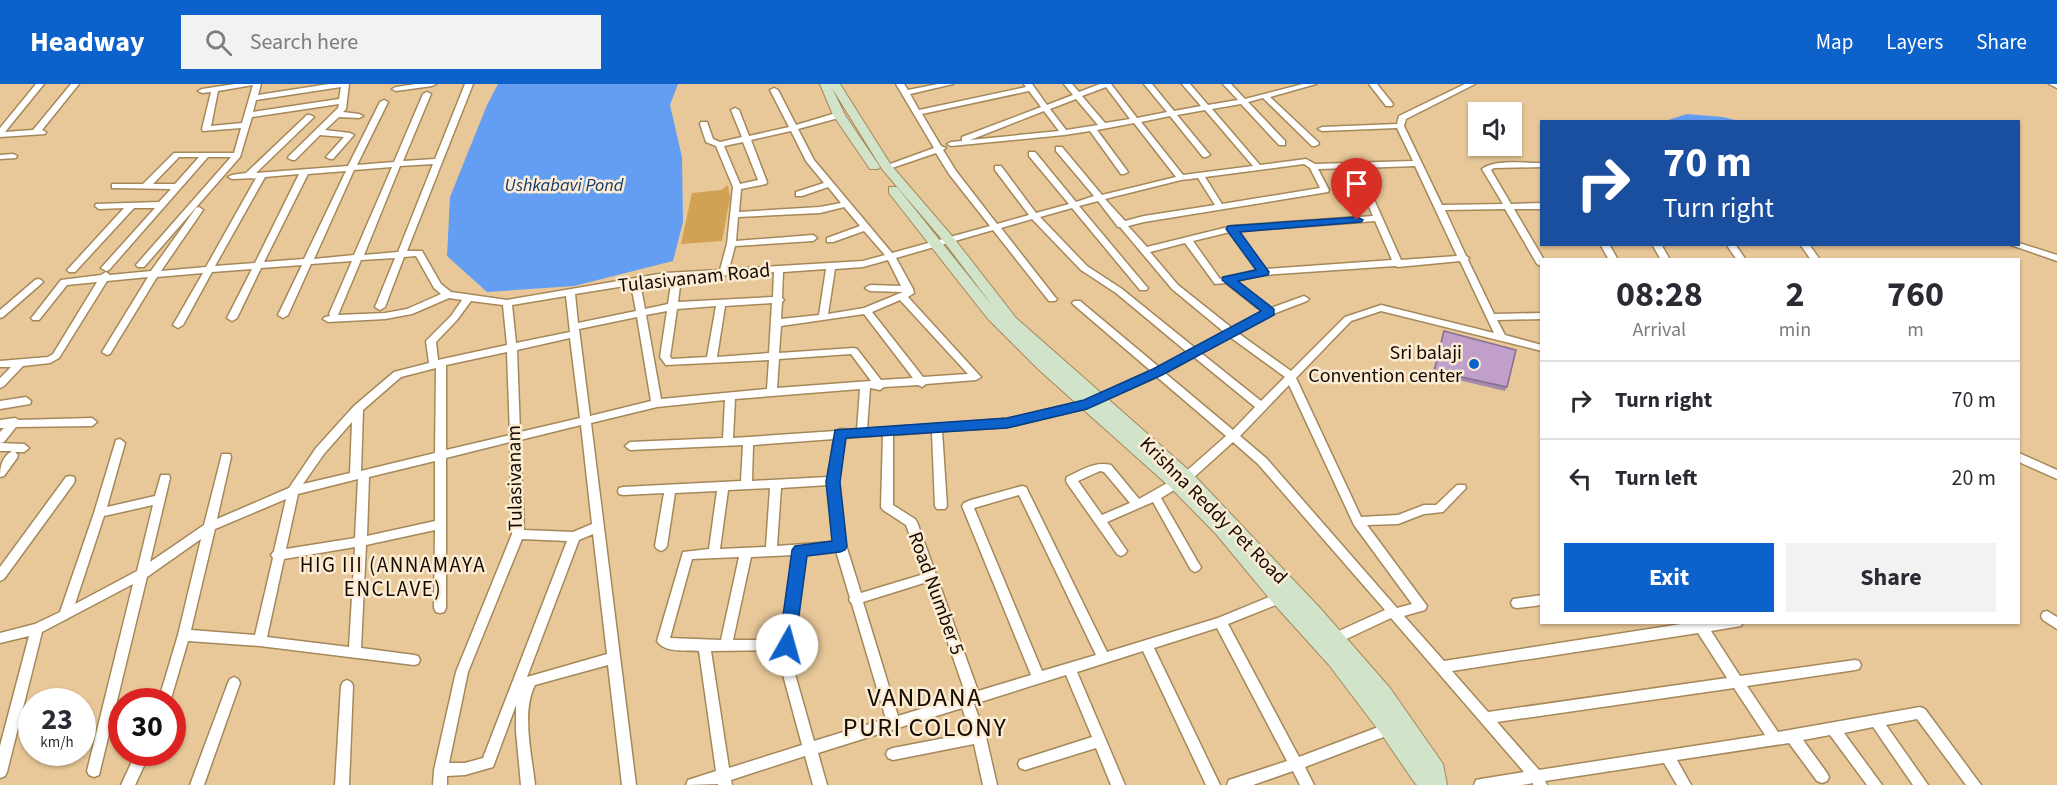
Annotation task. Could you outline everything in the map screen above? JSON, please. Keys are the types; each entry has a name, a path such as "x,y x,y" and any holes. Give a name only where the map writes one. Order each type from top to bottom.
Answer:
{"main road":[{"name":"Krishna Reddy Pet Road","path":"832,85 839,115 862,151 943,242"},
{"name":"Krishna Reddy Pet Road","path":"832,85 885,167 943,242 993,316 1043,366 1094,401 1182,480 1336,638 1384,694 1436,770 1437,785"},
{"name":"Krishna Reddy Pet Road","path":"1182,480 1335,660 1430,785"}],"street":[{"path":"0,134 40,84"},
{"path":"36,132 75,84"},
{"path":"202,91 250,84"},
{"path":"141,265 237,155 256,84"},
{"path":"253,98 344,84 342,109 292,158"},
{"path":"396,90 432,84"},
{"path":"380,308 469,84"},
{"path":"900,84 918,112 936,150 1052,299"},
{"path":"906,93 949,84"},
{"path":"1068,84 1101,125"},
{"path":"885,167 936,150 1107,84 1181,178"},
{"path":"1148,84 1206,155"},
{"path":"1186,84 1258,167"},
{"path":"1227,84 1282,142"},
{"path":"951,144 1064,133 1244,101 1312,84"},
{"path":"1374,84 1389,104"},
{"path":"1471,84 1402,118 1400,126 1465,258 1501,338"},
{"path":"918,112 1029,86 1064,133"},
{"path":"215,89 206,129 246,125"},
{"path":"0,638 37,629 65,615 142,574 211,525 293,491 657,403 976,377 905,293 891,257 810,161 774,90"},
{"path":"68,275 106,272 155,274 307,263 357,258 419,253 436,286 448,295 410,312 385,316 331,316 357,258 427,94"},
{"path":"1264,95 1315,144"},
{"path":"248,115 343,101"},
{"path":"283,315 384,102"},
{"path":"735,110 763,182 736,187"},
{"path":"336,114 359,116"},
{"path":"719,145 839,115"},
{"path":"248,176 310,117"},
{"path":"704,124 710,140 719,145 736,187 731,244 724,272"},
{"path":"1322,129 1400,126"},
{"path":"1091,128 1124,172"},
{"path":"0,134 46,131"},
{"path":"318,132 350,135 330,157"},
{"path":"1059,149 1175,287 1231,333 1290,376 1358,522 1421,606 1394,613 1336,638"},
{"path":"1032,154 1143,288"},
{"path":"145,187 177,155 237,155"},
{"path":"0,157 13,156"},
{"path":"0,364 50,360 56,356 106,272 205,156"},
{"path":"232,177 439,161"},
{"name":"Tulasivanam Road","path":"448,295 507,303 677,275 863,264 1098,198 1181,178 1306,161 1313,167 1418,163"},
{"path":"1540,165 1492,166 1486,169 1540,261"},
{"path":"1355,166 1398,264"},
{"path":"1121,225 1144,219 1324,190 1313,167"},
{"path":"998,168 1035,217 1084,268 1119,291 1261,407"},
{"path":"232,318 305,171"},
{"path":"178,325 262,175"},
{"path":"1200,175 1220,207"},
{"path":"799,194 830,184"},
{"path":"115,186 178,187"},
{"path":"735,215 820,210 846,204"},
{"path":"36,318 68,275 132,205"},
{"path":"99,206 161,205"},
{"path":"1440,208 1540,206"},
{"path":"107,352 155,274 199,210"},
{"path":"1143,251 1232,229 1378,218"},
{"path":"830,240 866,227"},
{"path":"1232,229 1263,272"},
{"path":"731,244 813,238"},
{"path":"1188,241 1218,282 1263,272 1465,258"},
{"path":"2018,246 2057,258"},
{"path":"823,318 831,265"},
{"path":"772,392 779,300 779,268"},
{"path":"677,275 664,357 669,363 854,351 880,386"},
{"path":"1228,280 1270,312"},
{"path":"635,281 657,403"},
{"path":"0,315 38,282"},
{"path":"870,288 905,293"},
{"path":"776,323 866,311 905,293"},
{"path":"570,294 630,785"},
{"path":"440,608 442,455 438,364 431,341 454,318 468,298"},
{"path":"630,446 748,441 1007,423 1094,401 1158,372 1270,312 1304,299"},
{"path":"261,641 277,555 293,491 326,444 358,409 399,374 671,307 779,300"},
{"name":"Tulasivanam","path":"440,785 441,770 462,672 518,534 512,347 507,303"},
{"path":"711,360 721,303"},
{"path":"1077,303 1262,461 1538,781"},
{"path":"1099,521 1155,497 1182,480 1234,435 1348,319 1381,308 1540,348"},
{"path":"866,311 922,383"},
{"path":"1493,317 1540,316"},
{"path":"0,384 21,362"},
{"path":"862,432 865,387"},
{"path":"728,442 730,396"},
{"path":"0,405 26,402"},
{"path":"356,652 360,542 358,409"},
{"path":"0,439 15,422"},
{"path":"0,424 92,422"},
{"path":"937,427 941,506"},
{"name":"Road Number 5","path":"888,431 887,507 911,522 970,699 990,785"},
{"path":"840,434 833,482 840,546 894,723"},
{"path":"746,486 748,441"},
{"path":"65,615 100,513 120,443"},
{"path":"0,447 24,448"},
{"path":"0,473 13,455"},
{"path":"168,688 184,634 226,457"},
{"path":"2020,457 2057,475"},
{"path":"1121,551 1071,483 1073,478 1100,467 1107,468 1137,504"},
{"path":"94,771 165,478"},
{"path":"0,576 70,480"},
{"path":"623,491 833,482"},
{"path":"771,552 776,485"},
{"path":"714,554 723,487"},
{"path":"1358,522 1374,518 1393,520 1426,508 1439,509 1461,488"},
{"path":"661,546 670,489"},
{"path":"1039,679 968,506 970,504 1022,490 1104,658"},
{"path":"1155,497 1195,567"},
{"path":"100,513 159,499"},
{"path":"277,555 360,542 441,524"},
{"path":"518,534 574,537 597,527"},
{"path":"441,770 465,769 488,763 574,537"},
{"path":"787,645 704,646 663,641 686,556 746,554 840,546"},
{"path":"800,550 785,660 820,785"},
{"path":"726,646 746,554"},
{"path":"855,600 930,576"},
{"path":"693,785 724,780 810,749 1220,622 1280,598"},
{"path":"1517,603 1540,600"},
{"path":"2047,616 2057,624"},
{"path":"1220,622 1307,785"},
{"path":"1440,667 1699,625 1775,739"},
{"path":"0,772 37,629"},
{"path":"184,634 414,660"},
{"path":"1146,645 1213,785"},
{"path":"704,646 724,780"},
{"path":"528,785 523,722 524,692 527,686 531,681 614,658"},
{"path":"1485,718 1855,665"},
{"path":"1070,669 1119,785"},
{"path":"197,785 234,682"},
{"path":"342,785 347,686"},
{"path":"1481,785 1538,781 1667,756 1920,713 1974,785"},
{"path":"1875,720 1921,785"},
{"path":"1833,728 1875,785"},
{"path":"1233,785 1296,765 1389,729"},
{"path":"1792,736 1822,777"},
{"path":"893,754 979,737"},
{"path":"1025,764 1100,741"},
{"path":"1667,756 1684,785"},
{"path":"128,785 137,766"}],"shaded area":[{"path":"728,185 730,198 722,241 681,244 692,193 721,190"}],"water":[{"name":"Ushkabavi Pond","path":"498,84 678,84 670,105 682,157 683,222 673,261 574,286 487,292 447,256 450,197 487,105"},
{"path":"1687,114 1735,120 1668,120"}],"building":[{"name":"Sri balaji Convention center","path":"1444,331 1516,350 1507,387 1434,371"}],"place":[{"name":"Sri balaji Convention center","path":"1474,364"}],"district":[{"name":"HIG III (ANNAMAYA ENCLAVE)","path":"393,577"},
{"name":"VANDANA PURI COLONY","path":"925,712"}],"route":[{"path":"787,645 800,550 840,546 833,482 840,434 1007,423 1087,404 1158,372 1270,312 1228,280 1263,272 1232,229 1357,220"}]}
